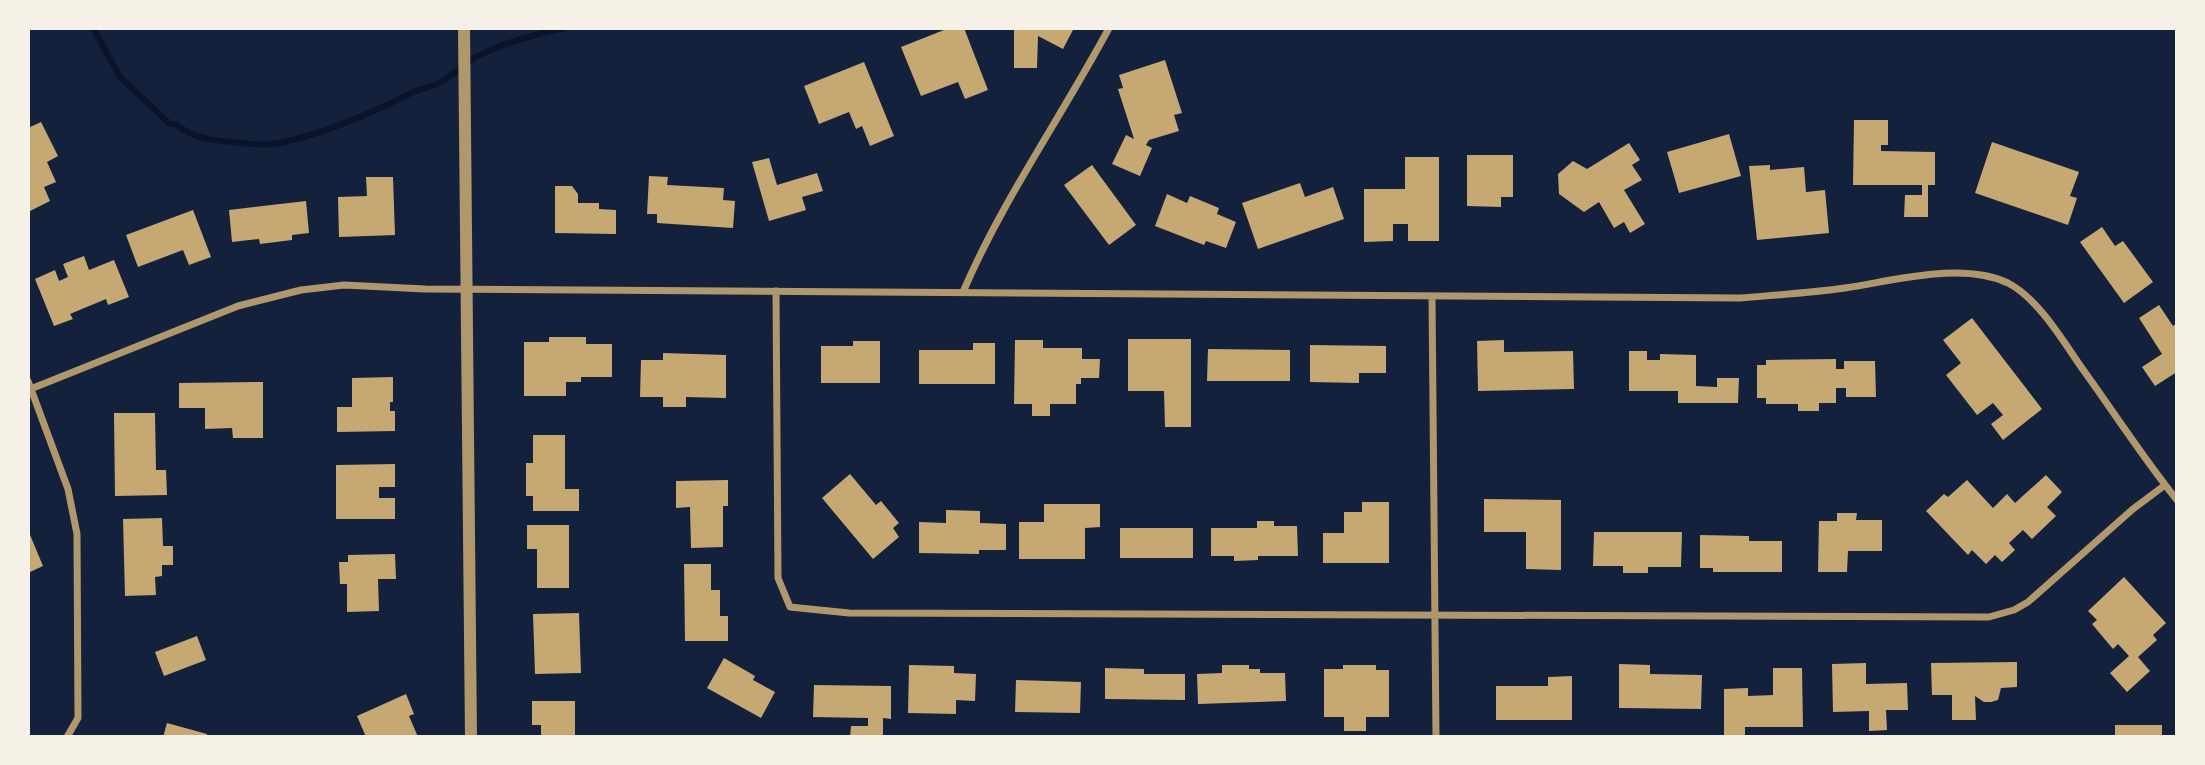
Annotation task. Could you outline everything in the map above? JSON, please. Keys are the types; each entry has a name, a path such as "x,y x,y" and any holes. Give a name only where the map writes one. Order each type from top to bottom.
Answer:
{"street":[{"path":"464,28 471,737"},
{"path":"963,292 1013,193 1109,28"},
{"path":"67,737 78,718 77,534 68,489 29,387 238,306 301,290 344,285 466,289 1740,298 1805,293 1924,275 1949,274 1992,279 2007,283 2024,294 2050,324 2177,500"},
{"path":"776,291 778,578 790,607 849,612 1989,617 2014,610 2028,601 2133,509 2165,485"},
{"path":"1432,296 1436,737"}],"building":[{"path":"949,28 964,28 988,90 965,99 958,82 921,96 901,47"},
{"path":"1014,28 1074,28 1063,49 1038,36 1037,68 1014,68"},
{"path":"1165,60 1182,113 1174,115 1179,131 1149,140 1146,145 1152,148 1140,176 1112,164 1126,135 1134,139 1118,89 1123,88 1119,75"},
{"path":"864,62 894,136 870,146 862,126 856,129 849,112 819,124 804,86"},
{"path":"1854,120 1888,120 1888,145 1881,145 1881,151 1935,152 1935,185 1928,185 1928,217 1904,217 1905,195 1922,195 1922,185 1853,185"},
{"path":"41,122 58,156 47,162 56,182 44,187 50,201 28,212 28,128"},
{"path":"1729,134 1741,176 1679,193 1667,152"},
{"path":"1992,142 2079,172 2070,196 2077,198 2068,225 1975,193"},
{"path":"1629,143 1640,160 1632,165 1642,180 1624,190 1645,224 1630,233 1624,222 1614,228 1599,202 1584,212 1559,194 1558,174 1573,161 1587,169"},
{"path":"1467,155 1513,155 1513,197 1501,197 1501,207 1467,206"},
{"path":"1405,157 1439,157 1439,241 1408,241 1408,224 1393,224 1393,241 1364,242 1364,189 1405,189"},
{"path":"769,158 777,185 817,173 823,191 802,197 806,210 769,221 752,162"},
{"path":"1092,165 1136,225 1109,245 1064,185"},
{"path":"1770,165 1770,170 1804,167 1806,192 1825,190 1829,233 1757,240 1749,166"},
{"path":"649,176 668,177 667,185 724,188 723,200 735,201 733,228 657,223 657,214 647,214"},
{"path":"366,177 393,177 395,235 339,237 338,197 367,196"},
{"path":"1300,183 1305,197 1333,187 1344,219 1258,249 1242,203"},
{"path":"555,186 572,186 578,194 578,203 599,203 599,209 616,210 616,234 555,233"},
{"path":"1167,194 1187,203 1190,196 1219,208 1217,214 1236,222 1226,248 1206,241 1204,245 1155,226"},
{"path":"306,201 309,233 292,235 292,240 260,244 259,239 232,242 229,210"},
{"path":"193,210 211,257 189,265 183,250 138,267 126,235"},
{"path":"2102,227 2115,246 2123,241 2153,282 2124,303 2080,242"},
{"path":"84,256 89,270 114,260 129,297 108,305 106,299 70,314 73,319 54,326 35,279 55,270 59,281 68,277 63,264"},
{"path":"2159,305 2173,326 2177,323 2177,372 2155,386 2142,367 2162,354 2139,318"},
{"path":"1972,318 2042,409 2003,440 1991,424 2003,415 1993,403 1977,415 1946,375 1961,363 1943,340"},
{"path":"549,337 586,337 586,344 612,344 612,377 581,377 581,382 566,382 566,396 524,396 524,342 549,342"},
{"path":"1128,339 1191,339 1191,427 1165,427 1164,391 1128,391"},
{"path":"1015,340 1043,340 1043,348 1082,348 1082,359 1100,359 1099,378 1081,378 1081,384 1076,384 1076,404 1050,404 1050,416 1032,416 1032,404 1014,404"},
{"path":"1504,340 1504,352 1573,351 1574,389 1478,391 1477,341"},
{"path":"853,341 880,341 880,383 821,383 821,346 853,346"},
{"path":"973,343 995,343 995,384 919,384 919,350 973,350"},
{"path":"1310,345 1386,346 1386,373 1359,373 1359,383 1310,382"},
{"path":"1208,349 1290,350 1290,381 1207,381"},
{"path":"1629,351 1647,351 1647,360 1660,360 1660,354 1696,355 1696,386 1717,387 1717,378 1739,378 1738,403 1678,403 1678,391 1629,391"},
{"path":"663,353 726,355 726,398 686,397 686,407 663,407 663,397 640,397 641,360 663,360"},
{"path":"1836,359 1836,369 1844,369 1844,361 1875,361 1876,397 1846,397 1846,388 1836,388 1836,403 1819,403 1819,411 1798,411 1798,404 1766,404 1766,398 1757,398 1757,365 1766,365 1766,360"},
{"path":"393,377 393,402 390,402 390,411 395,411 395,431 337,432 337,407 352,407 352,378"},
{"path":"263,382 263,438 233,438 232,428 205,429 205,408 179,408 179,383"},
{"path":"114,413 155,413 156,470 166,470 167,495 115,496"},
{"path":"533,435 565,435 565,489 579,489 579,511 533,511 533,496 526,496 526,463 533,463"},
{"path":"395,464 395,487 379,487 379,498 395,498 395,519 336,519 336,465"},
{"path":"850,474 876,505 881,501 899,523 893,528 899,537 873,559 822,498"},
{"path":"2046,475 2062,492 2047,507 2056,516 2032,539 2023,530 2009,543 2015,550 2002,562 1995,555 1986,564 1972,550 1968,555 1926,511 1944,494 1948,497 1967,480 1993,508 2007,494 2015,503"},
{"path":"728,480 728,506 723,506 723,547 691,548 690,507 676,508 676,481"},
{"path":"1484,499 1561,500 1561,570 1526,569 1526,532 1484,532"},
{"path":"1362,502 1389,502 1389,563 1323,563 1323,533 1344,533 1344,512 1362,512"},
{"path":"1044,504 1100,504 1100,527 1085,528 1085,559 1019,559 1019,522 1044,522"},
{"path":"946,510 980,511 980,523 1006,524 1006,550 979,550 979,554 919,553 919,522 946,523"},
{"path":"1837,513 1857,513 1856,520 1882,520 1882,551 1848,551 1847,572 1818,572 1819,521 1837,521"},
{"path":"162,518 163,546 173,546 173,565 162,565 162,576 155,577 156,595 125,596 123,519"},
{"path":"1257,521 1274,521 1274,526 1297,526 1298,556 1258,556 1258,560 1234,561 1234,556 1211,556 1211,528 1257,528"},
{"path":"527,525 569,525 569,588 537,588 537,549 527,549"},
{"path":"1120,528 1193,528 1193,558 1120,558"},
{"path":"28,530 43,566 28,573"},
{"path":"1594,532 1682,532 1681,567 1648,567 1648,573 1623,573 1623,566 1593,566"},
{"path":"1700,535 1749,536 1749,541 1782,541 1782,572 1713,572 1713,568 1700,568"},
{"path":"395,554 396,579 378,579 379,611 347,612 347,584 340,584 339,562 348,562 348,555"},
{"path":"684,564 711,564 711,590 720,590 720,616 728,616 728,641 685,641"},
{"path":"2124,577 2166,623 2153,635 2157,640 2138,657 2150,671 2127,692 2110,673 2129,656 2118,644 2113,649 2092,624 2097,620 2088,611"},
{"path":"579,613 581,673 535,674 533,614"},
{"path":"197,636 206,660 164,676 155,652"},
{"path":"724,658 755,676 753,680 775,692 761,718 707,688"},
{"path":"2017,662 2017,687 2001,688 1998,700 1991,702 1984,702 1975,696 1976,720 1952,720 1952,695 1932,695 1931,663"},
{"path":"1866,663 1866,684 1907,683 1908,710 1886,710 1887,730 1869,731 1869,711 1833,712 1832,664"},
{"path":"1619,664 1650,665 1650,674 1702,675 1701,709 1619,708"},
{"path":"909,665 954,666 954,673 976,674 975,701 956,700 956,714 908,713"},
{"path":"1222,665 1249,665 1249,669 1260,669 1260,673 1285,673 1286,701 1198,704 1197,674 1222,673"},
{"path":"1343,665 1376,665 1376,670 1389,670 1389,717 1366,717 1366,731 1344,731 1344,717 1324,717 1324,669 1343,669"},
{"path":"1105,668 1144,669 1144,674 1185,674 1185,700 1105,699"},
{"path":"1773,668 1802,668 1803,727 1745,727 1745,737 1724,737 1724,689 1748,688 1748,696 1773,695"},
{"path":"1572,676 1572,720 1496,720 1496,686 1548,686 1548,677"},
{"path":"1016,680 1081,682 1080,713 1015,712"},
{"path":"814,685 891,686 891,719 883,718 883,737 850,737 851,726 868,726 868,718 813,717"},
{"path":"406,694 414,714 409,716 418,737 366,737 357,716"},
{"path":"532,701 575,701 575,737 541,737 541,725 532,725"},
{"path":"167,723 207,734 206,737 163,737"},
{"path":"2115,725 2162,725 2162,737 2115,737"}],"waterway":[{"path":"93,28 120,77 170,124 176,124 188,132 209,139 263,145 289,141 342,124 439,83 488,51 520,39 565,28"}]}
